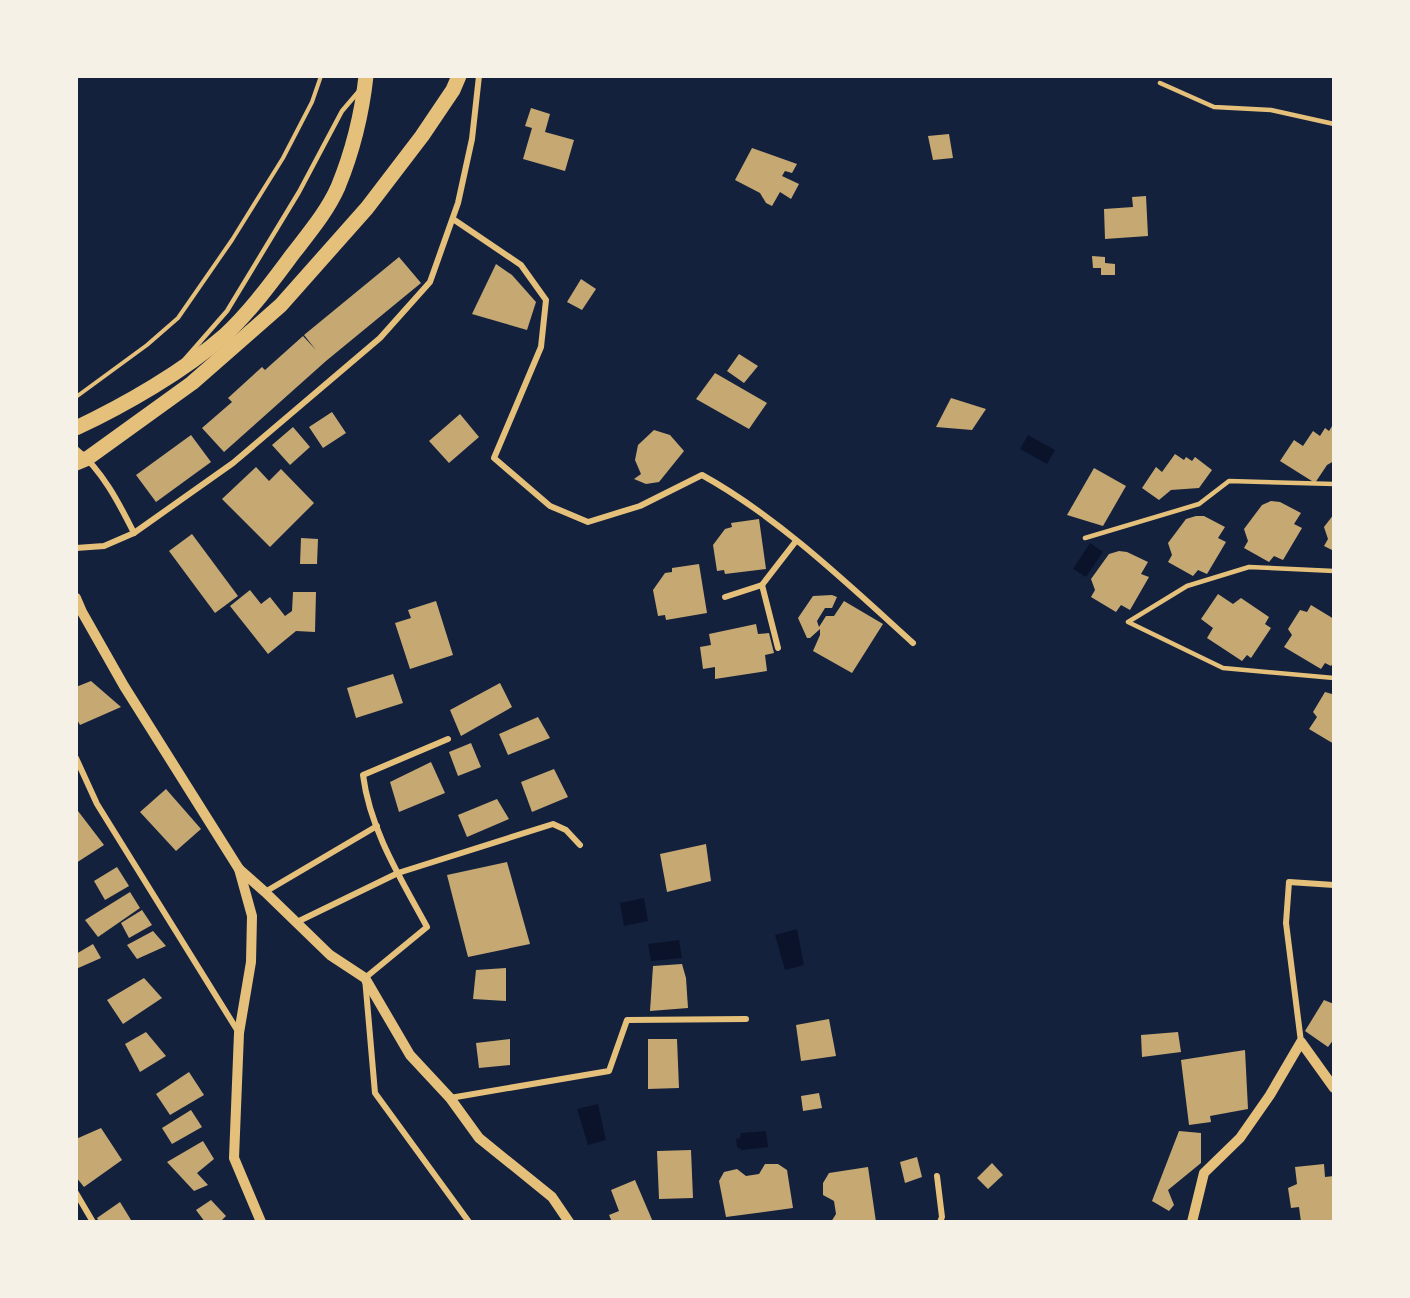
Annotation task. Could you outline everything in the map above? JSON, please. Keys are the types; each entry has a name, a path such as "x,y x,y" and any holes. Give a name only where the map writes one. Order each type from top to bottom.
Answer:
{"main road":[{"path":"80,457 192,383 281,304 371,203 422,136 453,90 459,76"},
{"path":"76,428 170,375 224,336 259,298 313,228 337,188 354,141 365,80"}],"street":[{"path":"76,548 104,546 134,533 233,463 380,338 430,282 458,203 472,138 479,76"},
{"path":"453,219 521,265 546,300 541,347 494,458 550,506 588,522 640,506 702,475 731,491 831,568 913,643"},
{"path":"80,457 120,506 134,533"},
{"path":"725,597 762,585 796,542"},
{"path":"762,585 778,648"},
{"path":"76,598 124,686 239,869 330,955 365,978 410,1055 450,1098 479,1138 552,1197 569,1221"},
{"path":"365,978 427,927 385,850 365,792 363,775 448,739"},
{"path":"76,758 97,804 239,1033"},
{"path":"297,922 398,873 553,824 566,830 580,845"},
{"path":"265,892 377,826"},
{"path":"239,869 252,916 251,962 239,1033 234,1158 261,1221"},
{"path":"1334,885 1289,882 1286,923 1301,1042 1334,1088"},
{"path":"365,978 375,1093 469,1221"},
{"path":"450,1098 609,1071 627,1020 746,1019"},
{"path":"1192,1221 1204,1173 1240,1138 1270,1095 1301,1042"},
{"path":"937,1176 942,1217 940,1221"},
{"path":"76,1193 93,1221"}],"lane":[{"path":"170,375 227,311 299,192 342,111 365,80"},
{"path":"1160,83 1214,107 1271,110 1334,124"},
{"path":"1085,538 1199,504 1229,481 1334,484"},
{"path":"1334,572 1249,567 1187,586 1128,622 1223,668 1334,678"}],"path":[{"path":"76,397 147,345 178,318 232,240 283,158 312,102 321,76"}],"water":[{"path":"1028,435 1055,450 1047,464 1020,449"},
{"path":"1090,543 1103,552 1086,577 1073,569"},
{"path":"644,898 648,921 624,926 620,903"},
{"path":"797,929 804,965 785,970 775,935"},
{"path":"679,940 682,958 651,961 648,944"},
{"path":"598,1104 606,1140 588,1145 577,1109"},
{"path":"766,1131 768,1147 742,1150 737,1147 736,1139 740,1138 741,1133"}],"building":[{"path":"531,108 550,114 545,132 574,140 565,171 523,159 532,128 525,126"},
{"path":"949,134 953,158 933,160 928,136"},
{"path":"752,148 797,164 792,173 785,171 782,176 799,184 791,199 780,192 772,206 766,203 760,193 735,180"},
{"path":"1146,196 1148,236 1105,239 1104,209 1133,207 1132,197"},
{"path":"1092,256 1105,257 1105,263 1115,264 1115,275 1101,275 1101,268 1093,268"},
{"path":"399,257 421,283 326,361 224,452 202,428 232,402 228,398 262,367 265,370 303,336 316,350 304,335"},
{"path":"496,264 512,275 536,302 527,330 472,314"},
{"path":"581,279 596,289 582,310 567,302"},
{"path":"739,354 758,366 744,383 727,371"},
{"path":"715,373 767,403 749,429 696,399"},
{"path":"951,398 986,409 972,430 936,427"},
{"path":"332,412 346,433 323,448 309,427"},
{"path":"460,414 479,437 449,463 429,441"},
{"path":"1334,423 1334,461 1327,465 1315,483 1280,461 1294,440 1303,446 1313,431 1320,436 1325,428 1329,431"},
{"path":"293,427 310,447 290,465 272,445"},
{"path":"654,430 670,435 684,451 659,482 646,484 634,479 641,474 635,460 638,445"},
{"path":"191,435 211,462 156,502 136,475"},
{"path":"1175,454 1184,460 1186,457 1192,461 1195,457 1212,470 1199,488 1171,490 1159,500 1142,488 1156,467 1162,472"},
{"path":"256,467 269,481 281,469 314,503 270,547 222,499"},
{"path":"1094,468 1126,486 1103,526 1067,515"},
{"path":"1271,501 1280,502 1301,513 1294,524 1302,528 1283,560 1274,556 1269,562 1244,548 1248,541 1244,529 1262,505"},
{"path":"1334,514 1334,551 1324,546 1328,539 1324,527"},
{"path":"1204,516 1225,527 1218,538 1226,542 1207,574 1198,570 1193,576 1168,562 1172,555 1168,543 1186,519"},
{"path":"759,519 766,569 725,574 724,570 717,571 713,545 725,529 732,527 731,523"},
{"path":"192,534 238,596 215,613 169,551"},
{"path":"301,538 318,539 317,564 300,564"},
{"path":"1119,551 1127,552 1148,562 1141,574 1149,577 1130,610 1121,605 1116,612 1091,597 1095,590 1091,579 1109,554"},
{"path":"699,564 707,613 666,620 665,615 658,616 653,590 665,573 672,572 672,568"},
{"path":"250,590 261,604 270,597 285,616 292,611 293,592 316,592 315,632 296,631 268,654 230,606"},
{"path":"1218,594 1233,604 1241,598 1269,617 1265,624 1271,628 1251,658 1247,655 1242,661 1207,638 1213,628 1201,619"},
{"path":"813,596 837,597 832,608 825,608 817,621 819,627 826,616 834,616 844,601 883,624 852,673 813,651 820,635 820,629 807,638 798,618"},
{"path":"436,601 453,655 410,669 395,623 411,618 408,610"},
{"path":"1311,605 1334,619 1334,661 1331,666 1325,663 1321,669 1284,647 1292,635 1288,629 1300,610 1307,612"},
{"path":"756,624 758,634 769,633 774,653 765,655 767,671 715,679 715,667 703,669 700,647 711,645 709,634"},
{"path":"393,674 403,703 356,718 347,688"},
{"path":"91,681 121,707 80,725 76,718 76,687"},
{"path":"500,683 512,707 461,736 450,710"},
{"path":"1334,691 1334,744 1309,729 1317,717 1313,712 1325,692 1332,694"},
{"path":"538,717 550,738 508,755 499,734"},
{"path":"471,743 481,767 458,776 449,752"},
{"path":"431,762 445,793 399,812 390,782"},
{"path":"554,769 568,797 532,812 521,782"},
{"path":"166,789 201,829 176,851 140,812"},
{"path":"497,799 509,819 467,837 458,815"},
{"path":"78,811 104,845 76,863 76,812"},
{"path":"706,844 711,881 667,892 660,854"},
{"path":"507,862 530,944 468,957 447,875"},
{"path":"117,867 129,886 105,900 94,881"},
{"path":"130,892 140,908 98,937 85,920"},
{"path":"142,910 152,925 129,938 121,923"},
{"path":"153,931 166,946 137,959 127,945"},
{"path":"93,944 101,958 76,969 76,954"},
{"path":"682,964 686,978 688,1008 650,1011 653,966"},
{"path":"506,968 506,1001 473,999 476,970"},
{"path":"144,978 162,998 123,1024 107,1000"},
{"path":"1324,1000 1334,1004 1334,1039 1328,1047 1305,1031"},
{"path":"829,1019 836,1056 801,1061 796,1025"},
{"path":"146,1032 166,1056 140,1072 125,1044"},
{"path":"1178,1032 1181,1052 1142,1057 1141,1035"},
{"path":"510,1039 510,1065 479,1068 476,1043"},
{"path":"648,1039 677,1039 679,1088 648,1089"},
{"path":"1245,1050 1248,1109 1210,1116 1211,1122 1189,1125 1181,1060"},
{"path":"189,1072 204,1095 170,1115 156,1094"},
{"path":"819,1093 822,1108 803,1111 801,1096"},
{"path":"191,1110 202,1127 172,1144 162,1128"},
{"path":"101,1128 122,1160 84,1187 76,1177 76,1139"},
{"path":"1179,1131 1201,1133 1201,1163 1168,1190 1174,1205 1169,1211 1152,1201"},
{"path":"203,1141 214,1159 197,1173 208,1185 194,1191 167,1162"},
{"path":"691,1150 693,1198 659,1199 657,1151"},
{"path":"917,1157 922,1177 905,1183 900,1162"},
{"path":"992,1163 1003,1175 988,1189 977,1178"},
{"path":"765,1164 778,1164 787,1170 793,1208 726,1217 719,1181 724,1172 737,1169 746,1176 759,1174"},
{"path":"1324,1164 1325,1177 1334,1176 1334,1222 1301,1222 1299,1207 1291,1208 1288,1188 1297,1184 1295,1167"},
{"path":"868,1167 876,1222 831,1222 836,1214 834,1201 823,1195 823,1183 829,1173"},
{"path":"635,1180 653,1222 612,1222 609,1215 619,1211 611,1190"},
{"path":"211,1200 226,1216 220,1222 205,1222 196,1210"},
{"path":"120,1202 131,1220 99,1222 97,1218"}]}
